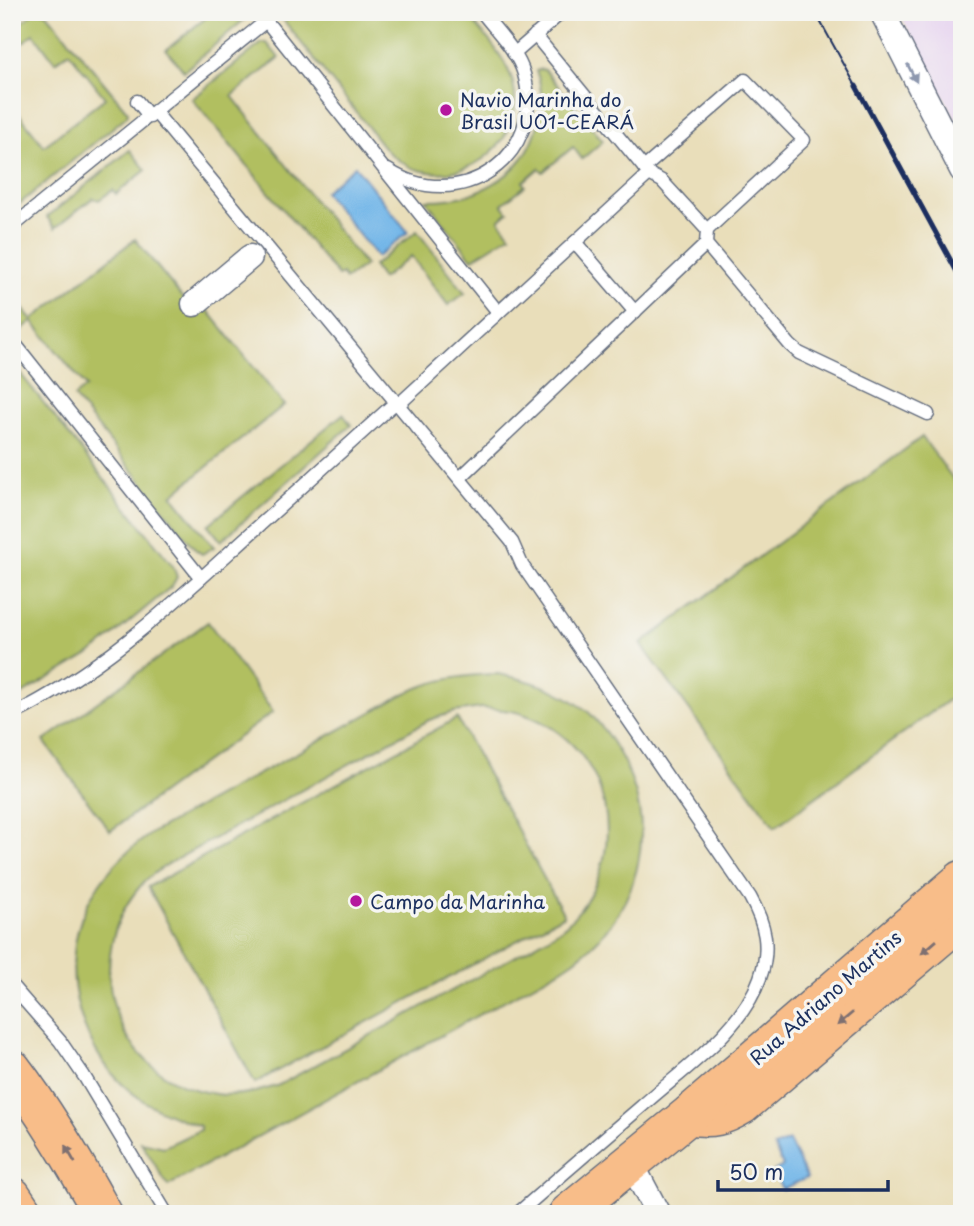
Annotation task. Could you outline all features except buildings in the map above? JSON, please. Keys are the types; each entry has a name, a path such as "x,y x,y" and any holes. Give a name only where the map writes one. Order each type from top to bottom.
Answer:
{"main road":[{"name":"Rua Adriano Martins","path":"568,1214 689,1115 962,880"},
{"name":"Rua Adriano Martins","path":"689,1115 705,1119 723,1116 742,1105 962,918"},
{"path":"12,1069 39,1104 103,1214"},
{"path":"12,1196 24,1214"}],"street":[{"path":"882,12 962,170"},
{"path":"194,304 258,251"},
{"path":"630,1161 658,1214"}],"lane":[{"path":"372,155 389,171 410,182 440,187 453,187 475,180 506,158 519,137 526,116 528,95 523,72 514,54 482,12"},
{"path":"514,54 562,12"},
{"path":"12,227 153,115 262,17 498,312"},
{"path":"535,35 647,171 662,181 707,230"},
{"path":"12,715 68,684 112,654 201,578 575,242 745,80 804,141 707,230 706,244 460,478"},
{"path":"137,101 153,115 258,251 397,403 512,542 522,565 750,897 763,923 767,940 765,958 754,991 726,1031 517,1214"},
{"path":"575,242 635,312"},
{"path":"706,244 799,353 928,414"},
{"path":"12,340 201,578"},
{"path":"12,986 60,1041 84,1076 167,1214"}],"shaded area":[{"path":"899,12 962,12 962,131"}],"green space":[{"path":"35,12 46,12 128,112 127,116 12,210 12,105 44,146 105,98 69,52 55,62 34,34 12,51 12,30"},
{"path":"205,12 243,12 245,19 184,71 166,50 208,16"},
{"path":"277,12 465,12 499,54 510,73 515,103 512,122 491,153 475,164 439,173 406,165 387,151"},
{"path":"262,43 267,43 279,58 232,96 365,265 346,279 342,274 338,276 192,99"},
{"path":"545,70 603,141 582,159 573,147 543,172 539,168 523,182 525,186 502,204 508,212 499,220 510,235 472,259 426,200 446,199 484,189 515,167 527,152 535,134 541,97 536,71"},
{"path":"130,150 146,170 116,194 113,190 99,200 93,198 55,228 47,217"},
{"path":"417,231 465,293 448,305 411,256 382,279 373,266"},
{"path":"135,239 184,300 207,309 284,405 172,495 214,547 202,554 195,549 74,397 86,387 32,321 21,330 12,319 12,296 32,320"},
{"path":"12,363 173,566 177,577 172,586 93,652 12,700"},
{"path":"343,414 351,425 221,541 208,525"},
{"path":"922,437 962,491 962,690 775,827 641,644"},
{"path":"208,622 273,712 110,831 44,741"},
{"path":"498,674 533,682 576,703 602,728 631,778 639,809 641,840 636,871 626,899 609,926 587,950 560,970 168,1186 141,1142 164,1147 200,1130 200,1126 170,1115 142,1100 121,1083 103,1062 89,1038 74,985 74,958 78,931 93,893 116,863 155,831 406,693 439,681","holes":["481,708 523,714 554,729 578,751 595,777 604,806 607,836 602,867 589,897 568,923 528,949 279,1085 248,1093 216,1094 180,1084 151,1065 129,1040 115,1010 109,977 112,943 124,911 145,881 175,860 429,720 454,712"]},
{"name":"Campo da Marinha","path":"457,718 564,915 255,1083 148,887"}],"water":[{"path":"355,166 408,232 377,257 324,192"},
{"path":"789,1141 807,1178 782,1189 774,1171 783,1166 774,1147"}],"tram line":[{"path":"815,12 856,86"}],"railway":[{"path":"856,86 962,281"}],"place":[{"name":"Navio Marinha do Brasil U01-CEARÁ","path":"446,110"},
{"name":"Campo da Marinha","path":"356,901"}]}
